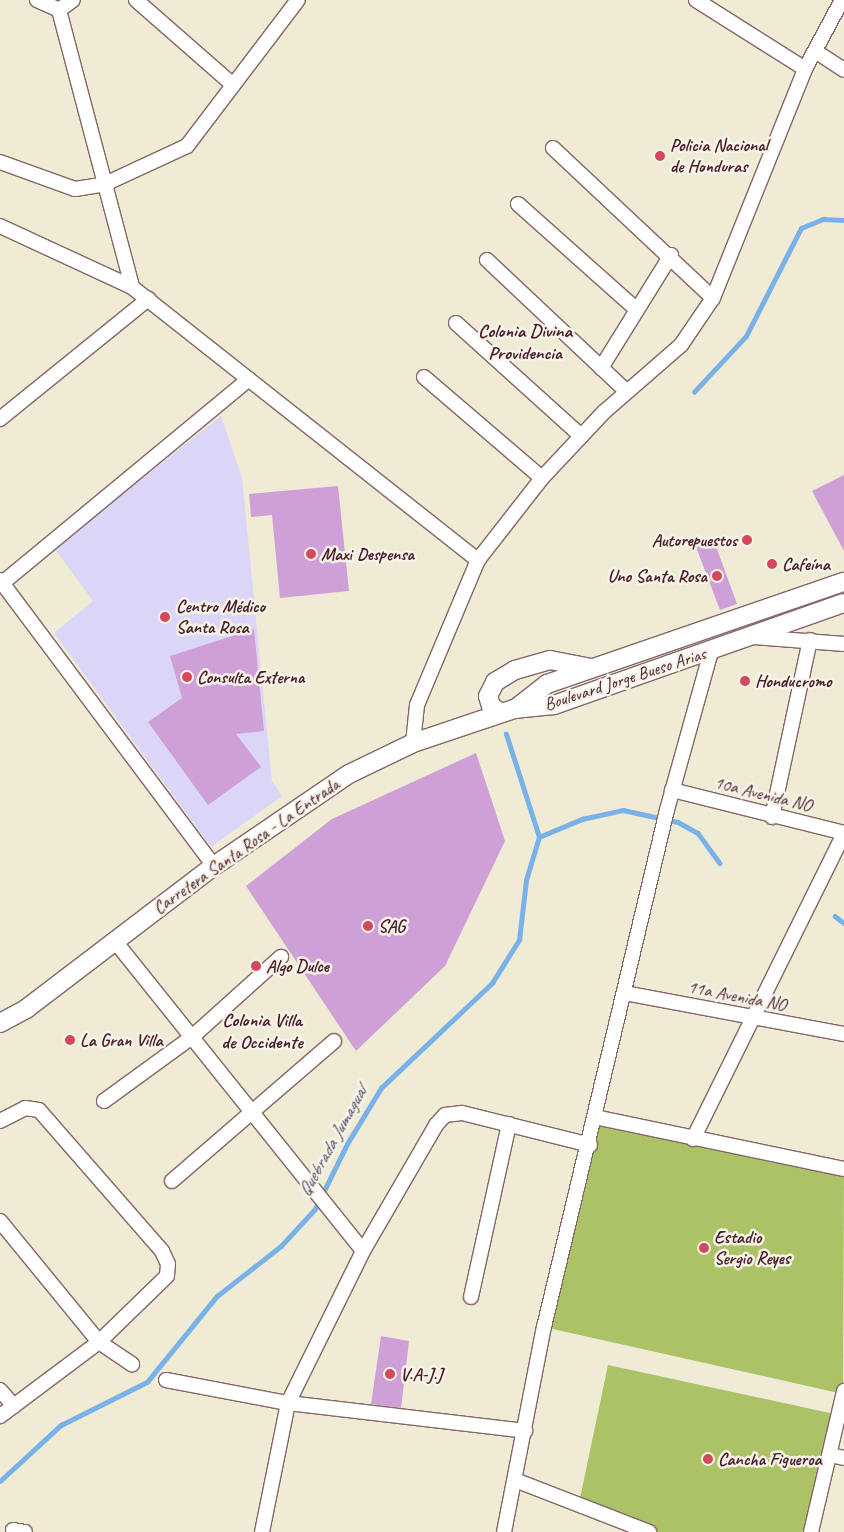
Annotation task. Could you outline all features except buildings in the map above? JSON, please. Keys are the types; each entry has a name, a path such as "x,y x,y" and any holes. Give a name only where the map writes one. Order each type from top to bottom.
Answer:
{"main road":[{"name":"Boulevard Jorge Bueso Arias","path":"508,711 547,684 844,582"},
{"name":"Boulevard Jorge Bueso Arias","path":"508,711 554,705 754,637 844,603"},
{"path":"508,711 491,706 488,696 495,682 515,670 550,660 594,668"},
{"name":"Carretera Santa Rosa - La Entrada","path":"0,1023 26,1010 114,940 214,866 349,774 413,743 508,711"}],"street":[{"path":"37,0 59,10"},
{"path":"59,10 73,0"},
{"path":"136,0 234,85"},
{"path":"696,0 805,69"},
{"path":"413,743 417,705 478,560 542,478 581,436 680,345 713,298 805,69 842,0"},
{"path":"0,162 75,189 105,184 187,146 296,1"},
{"path":"59,10 132,287"},
{"path":"814,51 844,70"},
{"path":"553,148 671,255 713,298"},
{"path":"518,204 637,310"},
{"path":"3,230 132,287 478,560"},
{"path":"601,368 671,255"},
{"path":"487,260 627,392"},
{"path":"0,419 148,299"},
{"path":"456,323 581,436"},
{"path":"424,377 542,478"},
{"path":"214,866 1,583 249,379"},
{"path":"754,637 844,644"},
{"path":"772,817 810,640"},
{"path":"504,1532 544,1327 590,1145 667,810 711,652"},
{"name":"10a Avenida NO","path":"672,790 772,817 844,833"},
{"path":"692,1139 844,833"},
{"path":"114,940 253,1112 328,1209 364,1251"},
{"path":"104,1101 192,1037 281,957"},
{"name":"11a Avenida NO","path":"624,993 844,1034"},
{"path":"172,1181 334,1041"},
{"path":"0,1121 25,1108 39,1110 165,1258 167,1276 98,1342 0,1416"},
{"path":"262,1532 288,1403 398,1186 445,1115 462,1113 590,1145"},
{"path":"595,1118 844,1169"},
{"path":"471,1297 509,1124"},
{"path":"0,1221 98,1342 132,1364"},
{"path":"166,1380 288,1403 525,1431"},
{"path":"0,1390 14,1406"},
{"path":"811,1532 837,1456 844,1391"},
{"path":"515,1480 649,1532"}],"shaded area":[{"name":"Centro Médico Santa Rosa","path":"221,416 242,478 272,781 282,796 211,847 54,633 93,601 54,548"}],"green space":[{"name":"Estadio Sergio Reyes","path":"595,1117 844,1169 843,1394 544,1327"},
{"name":"Cancha Figueroa","path":"608,1365 839,1415 810,1532 652,1532 579,1503"}],"waterway":[{"name":"Quebrada Jumagual","path":"694,392 746,336 801,228 823,219 844,220"},
{"name":"Quebrada Jumagual","path":"0,1481 61,1425 147,1382 217,1296 281,1246 315,1209 347,1144 381,1088 492,983 519,940 526,880 539,837 506,734"},
{"path":"539,837 582,819 623,810 678,822 698,833 720,863"},
{"path":"835,916 844,923"}],"place":[{"name":"Policia Nacional de Honduras","path":"660,156"},
{"name":"Autorepuestos","path":"747,540"},
{"name":"Maxi Despensa","path":"311,554"},
{"name":"Cafeína","path":"772,564"},
{"name":"Uno Santa Rosa","path":"717,576"},
{"name":"Centro Médico Santa Rosa","path":"165,617"},
{"name":"Consulta Externa","path":"187,677"},
{"name":"Honducromo","path":"745,681"},
{"name":"SAG","path":"368,926"},
{"name":"Algo Dulce","path":"256,966"},
{"name":"La Gran Villa","path":"70,1040"},
{"name":"Estadio Sergio Reyes","path":"704,1248"},
{"name":"V.A-J.J","path":"390,1374"},
{"name":"Cancha Figueroa","path":"708,1459"}],"district":[{"name":"Colonia Divina Providencia","path":"525,343"},
{"name":"Colonia Villa de Occidente","path":"262,1032"}]}
